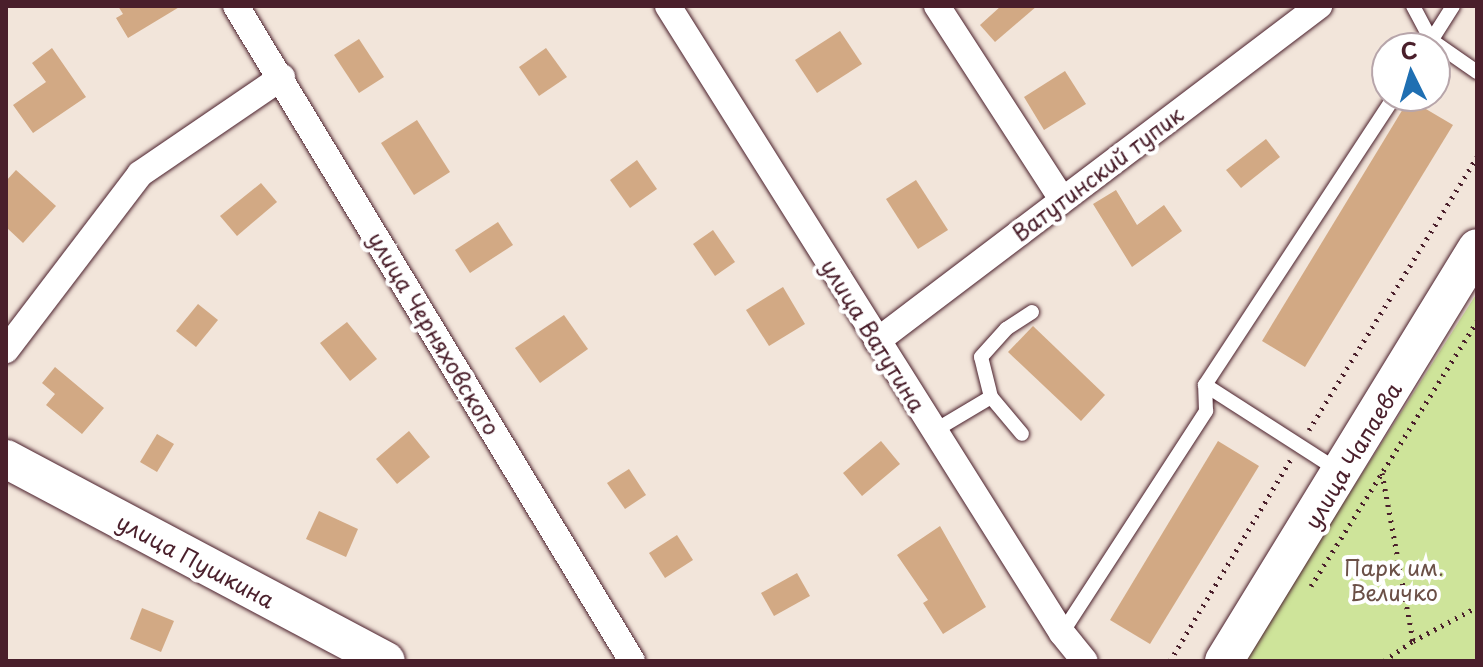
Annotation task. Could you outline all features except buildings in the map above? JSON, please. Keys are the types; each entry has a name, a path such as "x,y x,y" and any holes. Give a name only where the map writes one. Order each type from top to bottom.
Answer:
{"street":[{"name":"улица Черняховского","path":"236,6 282,77 632,661"},
{"name":"улица Ватутина","path":"668,6 1062,633 1085,661"},
{"path":"937,6 1062,199"},
{"name":"Ватутинский тупик","path":"877,341 1319,6"},
{"path":"6,350 140,174 282,77"},
{"name":"улица Чапаева","path":"1224,661 1477,248"},
{"name":"улица Пушкина","path":"6,459 386,661"}],"lane":[{"path":"1413,6 1424,32"},
{"path":"1437,32 1453,6"},
{"path":"1451,57 1477,72"},
{"path":"1062,633 1206,411 1205,385 1384,112"},
{"path":"1022,434 991,397 981,357 1006,329 1032,312"},
{"path":"1205,385 1342,472"},
{"path":"934,431 991,397"}],"path":[{"path":"1170,661 1477,157"},
{"path":"1306,594 1477,321"},
{"path":"1382,472 1413,641"},
{"path":"1384,661 1413,641 1477,607"}],"green space":[{"name":"Парк им. Величко","path":"1477,293 1477,661 1243,661"}]}
